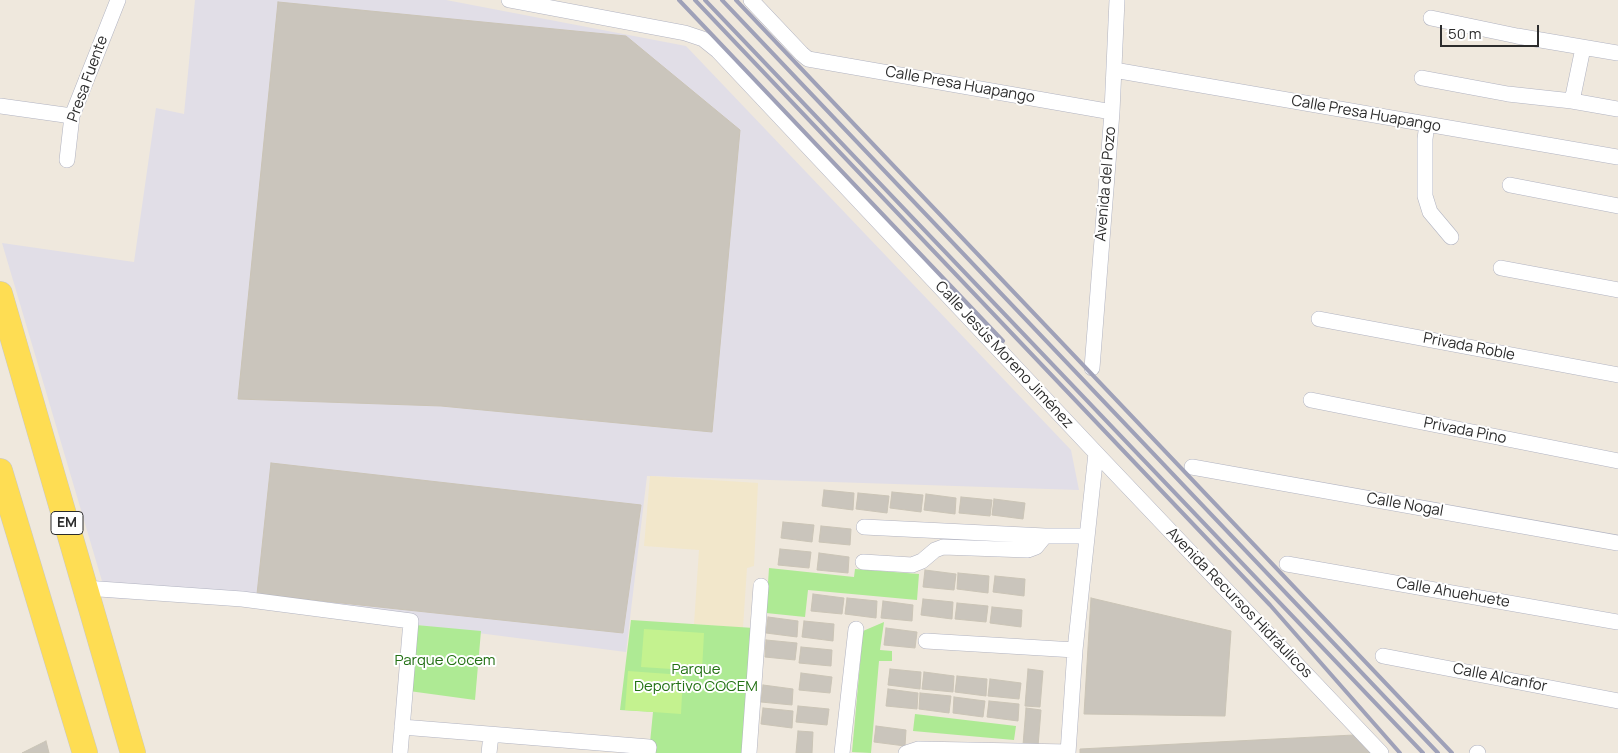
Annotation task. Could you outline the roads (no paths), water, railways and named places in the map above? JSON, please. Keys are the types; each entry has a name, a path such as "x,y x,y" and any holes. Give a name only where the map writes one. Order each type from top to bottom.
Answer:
{"main road":[{"name":"EM","path":"0,294 133,753"},
{"path":"0,471 85,753"}],"street":[{"name":"Presa Fuente","path":"67,160 72,116 118,0"},
{"name":"Calle Jesús Moreno Jiménez","path":"509,0 685,33 703,39 718,51 1096,453"},
{"name":"Calle Presa Huapango","path":"751,0 808,58 1112,112"},
{"name":"Avenida del Pozo","path":"1092,368 1112,112 1117,0"},
{"path":"1431,18 1517,36 1618,53"},
{"path":"1572,101 1583,48"},
{"name":"Calle Presa Huapango","path":"1114,70 1618,157"},
{"path":"1422,78 1508,94 1572,101 1618,109"},
{"path":"0,106 72,116"},
{"path":"1427,124 1425,140 1425,196 1430,212 1451,237"},
{"path":"1510,186 1618,206"},
{"path":"1501,268 1618,290"},
{"name":"Privada Roble","path":"1319,319 1618,375"},
{"name":"Privada Pino","path":"1311,400 1618,462"},
{"path":"906,753 918,749 1068,753 1075,650 1096,453"},
{"name":"Avenida Recursos Hidráulicos","path":"1096,453 1382,753"},
{"name":"Calle Nogal","path":"1192,467 1618,543"},
{"path":"864,527 1045,536 1087,536"},
{"path":"862,562 912,565 922,561 935,550 944,547 1028,550 1036,547 1045,536"},
{"name":"Calle Ahuehuete","path":"1287,564 1618,622"},
{"path":"749,753 761,586"},
{"path":"85,588 242,599 411,622 400,753"},
{"path":"842,753 856,629"},
{"path":"926,641 1075,650"},
{"name":"Calle Alcanfor","path":"1383,656 1618,701"},
{"path":"402,727 491,735 571,747 648,747 648,753"},
{"path":"489,753 491,735"}],"railway":[{"path":"679,0 1003,341"},
{"path":"695,0 1270,605 1400,753"},
{"path":"705,0 1423,753"},
{"path":"722,0 1438,753"},
{"path":"736,0 1452,753"}],"park label":[{"name":"Parque Cocem","path":"445,661"},
{"name":"Parque Deportivo COCEM","path":"696,678"}]}
